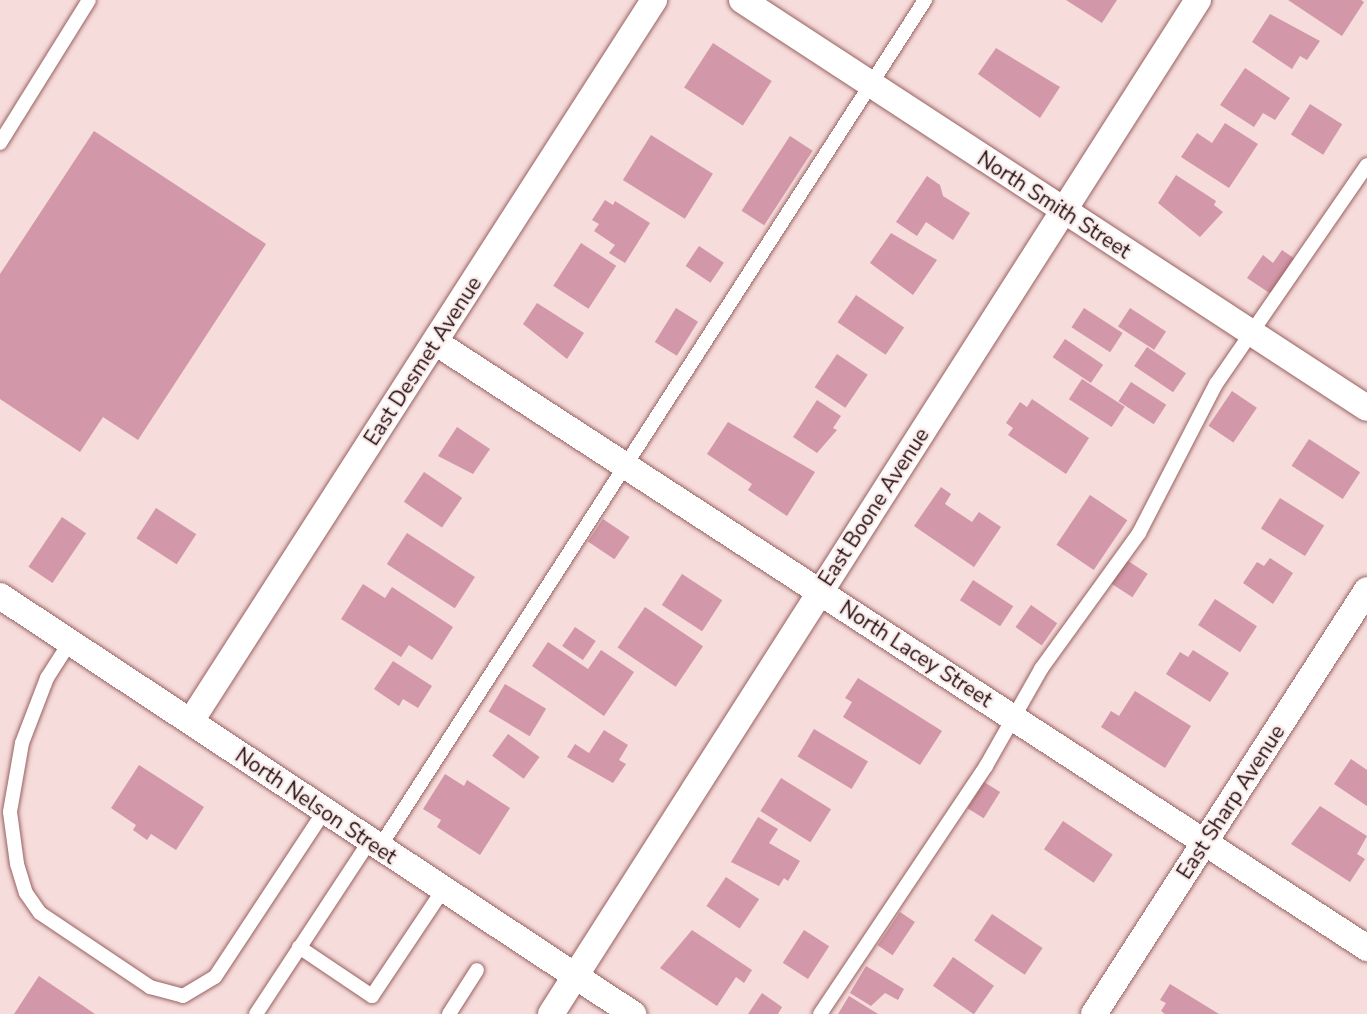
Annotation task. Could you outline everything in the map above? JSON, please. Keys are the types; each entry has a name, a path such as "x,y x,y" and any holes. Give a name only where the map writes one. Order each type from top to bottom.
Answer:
{"street":[{"name":"East Desmet Avenue","path":"191,721 654,0"},
{"name":"North Smith Street","path":"742,0 1063,212 1367,408"},
{"name":"East Boone Avenue","path":"551,1014 1198,0"},
{"name":"North Lacey Street","path":"435,342 627,464 1367,948"},
{"name":"East Sharp Avenue","path":"1094,1014 1367,590"},
{"name":"North Nelson Street","path":"0,596 633,1014"}],"lane":[{"path":"0,143 89,0"},
{"path":"256,1014 299,947 374,845 627,464 925,0"},
{"path":"820,1014 1013,718 1041,669 1139,533 1187,434 1367,165"},
{"path":"70,642 47,678 22,743 10,812 17,864 26,893 40,913 141,981 164,994 183,996 215,977 324,812"},
{"path":"299,947 372,996 442,890"},
{"path":"449,1014 477,970"}],"building":[{"path":"1066,0 1117,0 1102,23"},
{"path":"1288,0 1361,0 1364,2 1342,36"},
{"path":"1270,14 1320,41 1307,60 1300,56 1292,69 1252,42"},
{"path":"713,43 772,81 743,126 684,87"},
{"path":"996,48 1060,87 1040,118 978,74"},
{"path":"1245,68 1290,98 1275,120 1263,113 1254,127 1220,105"},
{"path":"1310,104 1342,124 1323,155 1291,135"},
{"path":"1225,123 1258,144 1229,188 1181,157 1197,133 1212,143"},
{"path":"94,131 266,244 138,440 103,417 80,452 0,399 0,274"},
{"path":"651,135 713,174 685,219 623,180"},
{"path":"790,136 813,151 764,225 742,211"},
{"path":"1176,175 1216,201 1214,205 1223,212 1200,237 1158,203"},
{"path":"927,176 940,185 943,196 970,213 953,240 926,222 917,236 896,222"},
{"path":"605,200 613,205 615,201 650,223 625,263 609,253 615,245 594,231 599,224 592,220"},
{"path":"891,233 937,260 913,295 870,263"},
{"path":"581,243 616,266 588,309 553,286"},
{"path":"699,246 724,263 710,283 686,266"},
{"path":"1282,250 1295,259 1271,294 1247,278 1263,255 1273,263"},
{"path":"856,295 904,327 886,355 838,322"},
{"path":"537,303 584,333 567,359 523,324"},
{"path":"676,308 698,322 677,356 655,342"},
{"path":"1084,308 1123,333 1110,352 1071,327"},
{"path":"1130,308 1166,331 1154,350 1118,326"},
{"path":"1065,339 1103,365 1091,383 1053,357"},
{"path":"1147,347 1186,373 1173,392 1134,366"},
{"path":"837,354 868,375 845,408 815,387"},
{"path":"1082,379 1125,407 1112,427 1069,399"},
{"path":"1131,382 1166,405 1154,424 1118,401"},
{"path":"1232,391 1257,408 1233,443 1209,426"},
{"path":"1032,399 1089,438 1066,474 1008,435 1013,428 1006,423 1020,402 1027,407"},
{"path":"817,400 841,416 833,428 837,430 817,453 793,437"},
{"path":"728,422 815,472 787,516 748,490 752,484 707,454"},
{"path":"457,427 490,449 473,474 438,456"},
{"path":"1309,439 1360,472 1343,499 1292,466"},
{"path":"424,472 462,498 442,528 404,502"},
{"path":"941,487 951,494 945,504 972,522 979,512 1001,527 974,567 914,526"},
{"path":"1090,495 1127,520 1094,570 1056,545"},
{"path":"1280,498 1324,526 1305,556 1261,529"},
{"path":"156,508 196,534 177,564 136,538"},
{"path":"62,517 86,533 52,583 28,567"},
{"path":"603,519 630,537 614,559 588,541"},
{"path":"407,533 475,577 455,608 387,564"},
{"path":"1270,558 1293,573 1273,604 1243,583 1257,562 1264,566"},
{"path":"1125,559 1148,574 1132,597 1110,582"},
{"path":"682,574 722,600 702,631 662,605"},
{"path":"973,580 1013,606 1000,626 960,600"},
{"path":"363,584 385,598 392,587 453,627 432,660 409,645 401,657 341,619"},
{"path":"1215,599 1257,626 1240,652 1198,625"},
{"path":"1031,605 1057,623 1042,645 1016,627"},
{"path":"645,607 703,646 676,687 618,648"},
{"path":"575,627 596,641 583,660 562,646"},
{"path":"548,642 588,669 601,650 634,672 604,716 532,666"},
{"path":"1193,650 1229,673 1210,702 1166,674 1180,652 1188,657"},
{"path":"393,661 432,686 418,708 403,699 399,706 374,689"},
{"path":"858,678 942,731 920,765 843,717 852,702 845,698"},
{"path":"505,684 546,709 530,736 489,711"},
{"path":"1135,691 1191,726 1165,768 1101,727 1111,711 1119,716"},
{"path":"814,729 868,761 852,789 798,756"},
{"path":"604,730 628,745 619,760 626,764 613,783 567,757 575,744 589,753"},
{"path":"508,734 540,757 524,779 492,756"},
{"path":"1351,759 1367,770 1367,806 1334,784"},
{"path":"139,765 204,807 176,850 151,834 147,840 133,830 136,825 111,808"},
{"path":"445,774 464,786 467,780 510,808 480,855 437,827 441,820 423,809"},
{"path":"781,778 831,809 810,842 760,811"},
{"path":"984,782 1000,792 984,818 968,808"},
{"path":"1320,806 1367,836 1357,854 1365,859 1350,882 1291,844"},
{"path":"758,817 778,829 769,843 800,861 788,881 784,878 779,886 731,862"},
{"path":"1063,821 1113,855 1094,883 1044,849"},
{"path":"726,877 759,899 740,928 706,906"},
{"path":"900,912 915,922 893,955 878,945"},
{"path":"992,914 1043,948 1025,975 974,941"},
{"path":"692,930 752,970 744,983 736,977 717,1006 660,968"},
{"path":"804,930 829,946 808,979 783,963"},
{"path":"953,957 994,986 973,1014 933,986"},
{"path":"866,966 904,989 898,1000 885,993 871,1006 850,993"},
{"path":"39,976 95,1014 14,1014"},
{"path":"1170,984 1219,1014 1165,1014 1161,1011 1166,1003 1160,1000"},
{"path":"762,993 782,1007 778,1014 748,1014"},
{"path":"849,996 878,1014 838,1014"}]}
